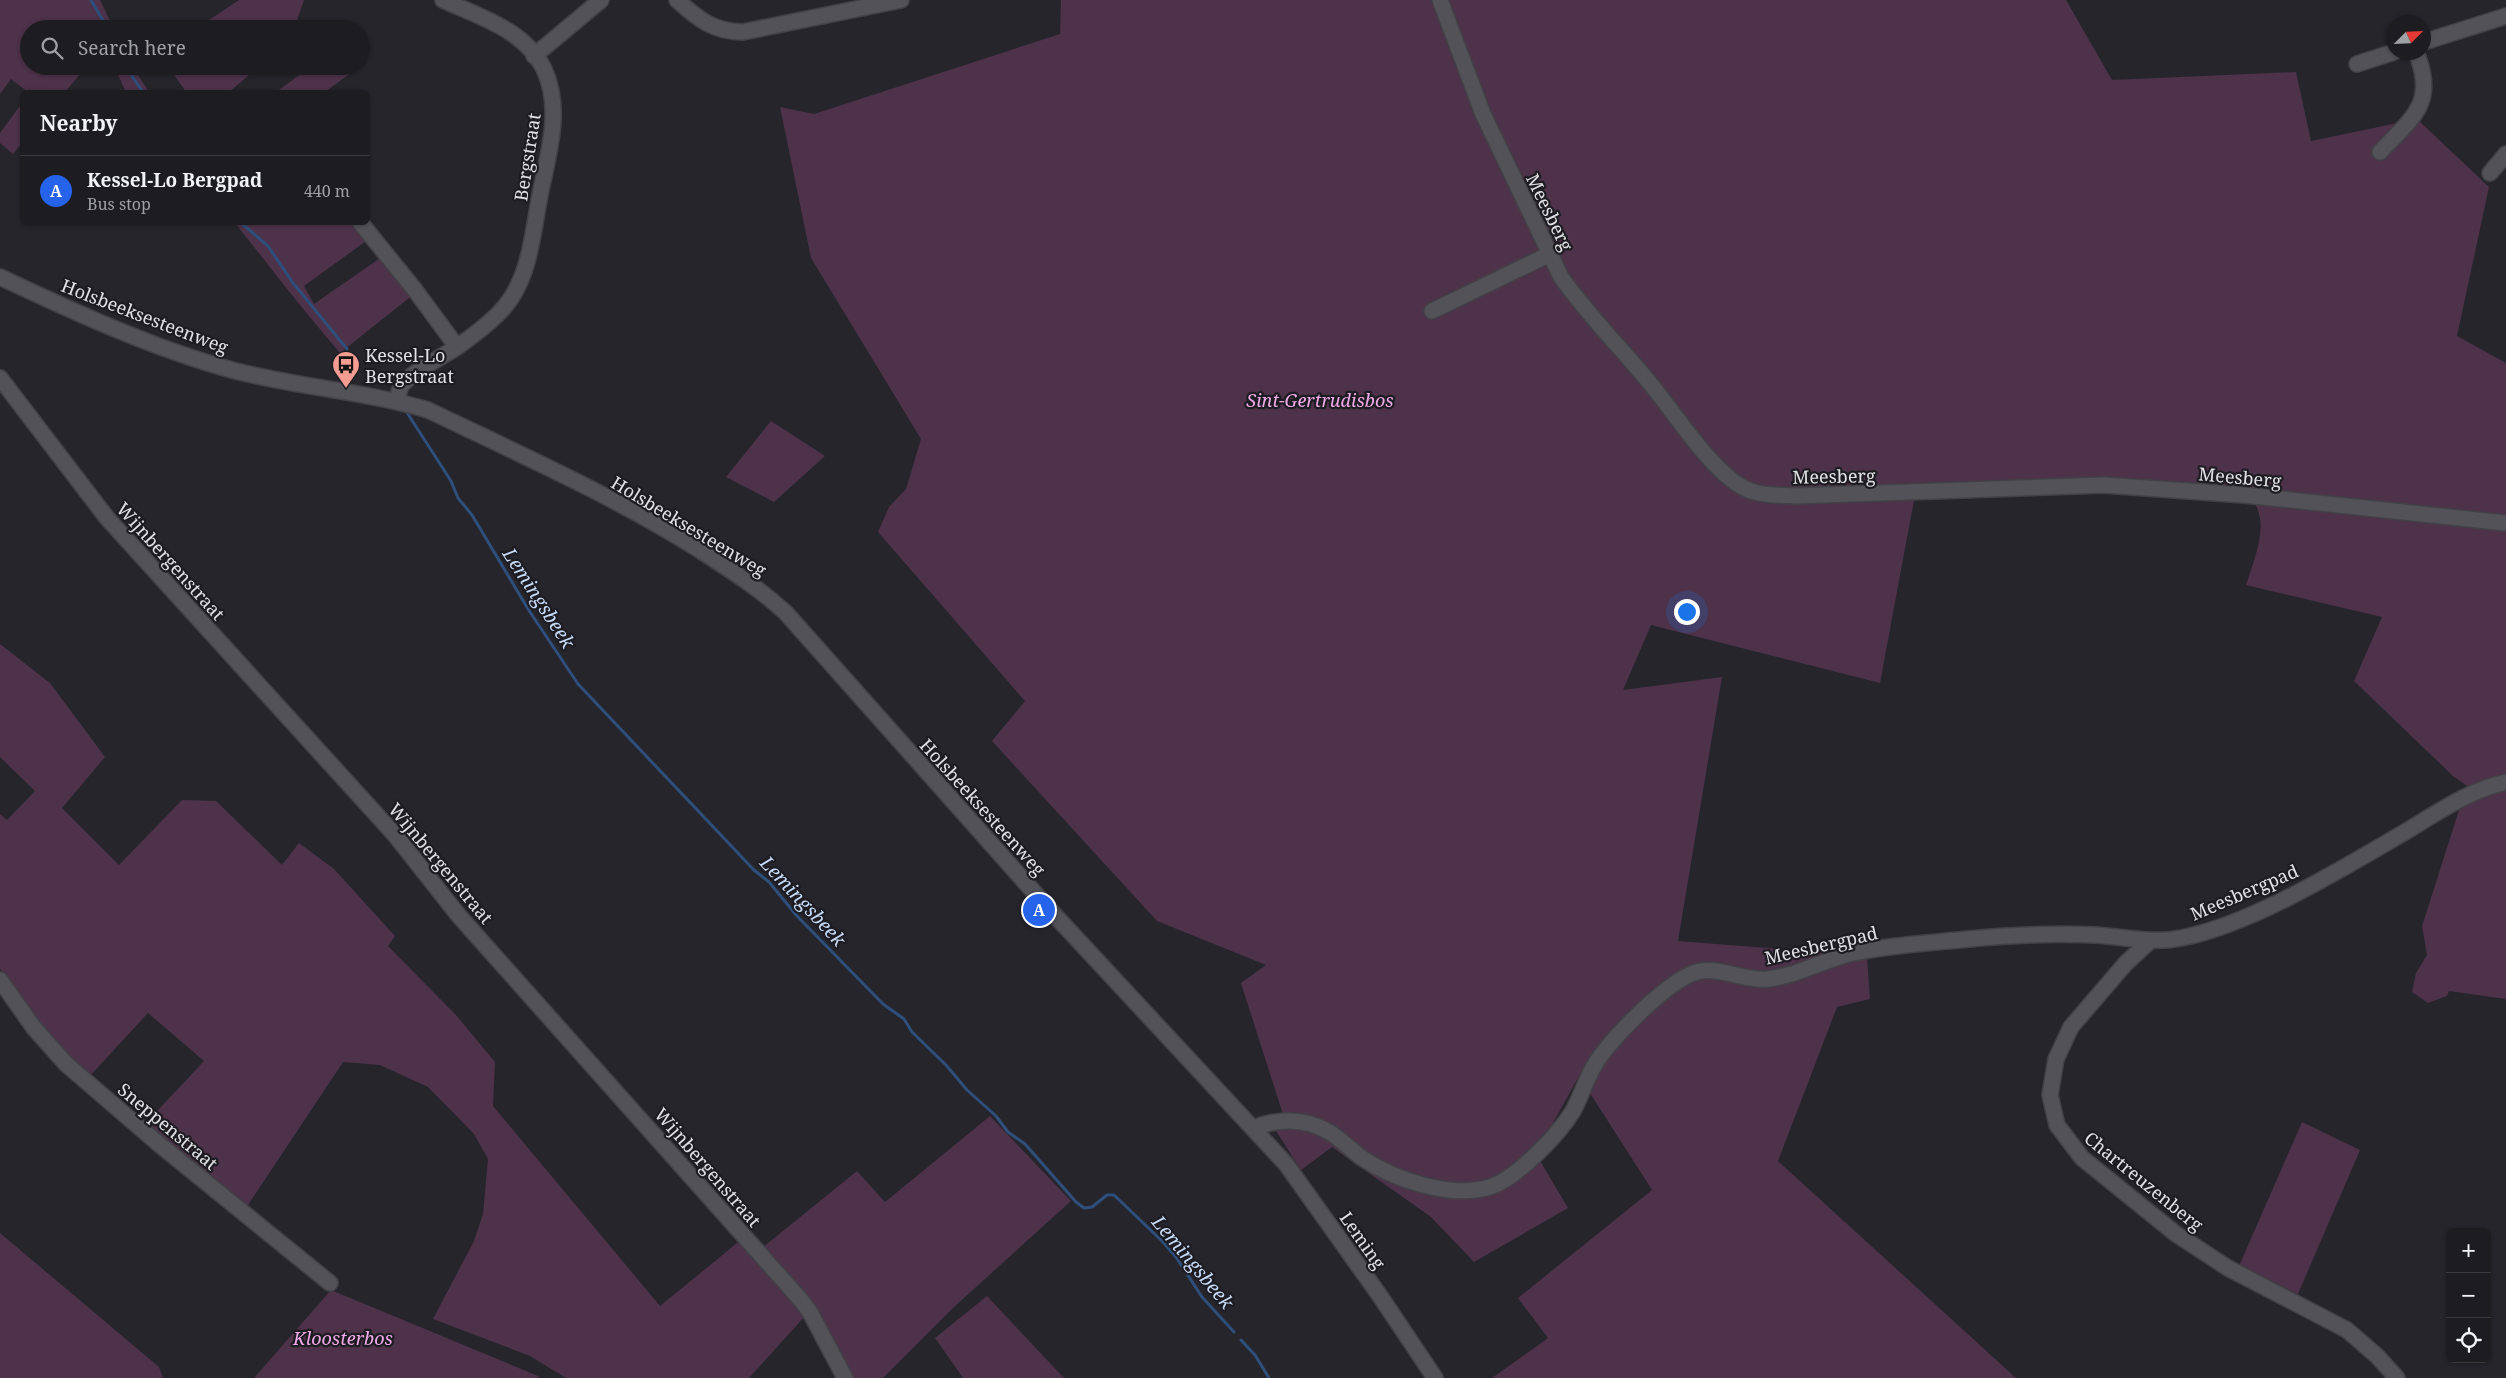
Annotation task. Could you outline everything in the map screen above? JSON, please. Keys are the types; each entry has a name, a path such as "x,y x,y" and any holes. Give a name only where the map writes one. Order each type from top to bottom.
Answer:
{"street":[{"name":"Bergstraat","path":"397,401 401,386 427,366 457,347 498,313 512,296 522,278 534,238 553,129 551,89 543,69 521,40 508,30 443,0"},
{"path":"534,56 601,0"},
{"path":"676,0 709,26 727,32 743,32 901,0"},
{"name":"Meesberg","path":"1440,0 1483,114 1550,254 1574,295 1649,382 1714,462 1743,488 1760,494 1794,496 2104,485 2244,495 2506,523"},
{"path":"2431,40 2506,16"},
{"path":"2357,64 2386,55"},
{"path":"2380,152 2413,118 2422,103 2425,88 2424,73 2419,60"},
{"path":"2490,173 2506,154"},
{"path":"362,225 415,290 457,347"},
{"path":"1432,311 1550,254"},
{"name":"Holsbeeksesteenweg","path":"0,277 184,355 232,370 295,384 397,401 428,410 626,506 744,578 786,614 1049,910 1254,1128"},
{"name":"Wijnbergenstraat","path":"0,378 107,518 395,834 459,916 800,1299 810,1312 845,1378"},
{"name":"Meesbergpad","path":"1254,1128 1271,1122 1292,1121 1312,1124 1330,1132 1364,1159 1432,1188 1453,1191 1488,1188 1520,1169 1572,1113 1594,1067 1608,1045 1672,985 1692,973 1703,970 1765,980 1842,956 1862,952 1971,939 2079,934 2150,941 2181,938 2221,926 2258,911 2381,846 2458,801 2488,786 2506,782"},
{"name":"Chartreuzenberg","path":"2150,941 2126,963 2071,1027 2056,1059 2050,1095 2057,1125 2082,1158 2176,1234 2228,1268 2347,1330 2378,1356 2397,1378"},
{"name":"Sneppenstraat","path":"0,980 34,1028 66,1064 160,1144 330,1283"},
{"name":"Leming","path":"1254,1128 1286,1164 1380,1296 1435,1378"}],"green space":[{"path":"0,0 100,0 110,20 20,20 20,75 79,75 67,90 25,90 11,79 0,94"},
{"path":"239,0 304,0 297,20 209,20"},
{"name":"Sint-Gertrudisbos","path":"1061,0 2066,0 2112,80 2296,72 2311,141 2417,119 2489,187 2457,336 2506,363 2506,999 2449,991 2447,996 2428,1003 2412,992 2416,973 2427,955 2422,926 2460,807 2470,788 2453,776 2354,681 2382,617 2246,585 2256,555 2260,523 2259,513 2255,504 2239,487 2092,478 1911,484 1915,495 1880,683 1651,625 1623,690 1722,677 1678,941 1867,956 1870,999 1837,1007 1778,1161 2016,1378 1492,1378 1548,1338 1518,1298 1652,1190 1579,1076 1536,1154 1568,1208 1474,1262 1431,1217 1332,1147 1301,1170 1276,1131 1287,1127 1241,983 1266,965 1157,921 992,741 1025,701 878,532 889,507 906,489 921,439 811,258 780,107 814,114 1060,34"},
{"path":"118,75 138,75 148,90 125,90"},
{"path":"174,75 249,75 231,90 185,90"},
{"path":"300,75 348,75 328,90 279,90"},
{"path":"20,106 20,145 13,154 0,143 0,133"},
{"path":"237,225 358,225 369,239 304,286 314,304 383,256 414,294 340,353"},
{"path":"771,421 825,456 774,502 726,477"},
{"path":"0,644 50,683 105,757 62,808 119,865 182,800 216,801 282,865 299,843 334,869 395,936 388,946 456,1015 495,1062 493,1106 660,1306 742,1239 806,1315 749,1378 566,1378 530,1356 433,1319 474,1241 483,1214 488,1159 474,1134 428,1087 380,1065 343,1062 246,1208 144,1125 204,1061 148,1013 88,1078 48,1037 0,969 0,814 7,820 35,791 0,757"},
{"path":"990,1116 1071,1201 954,1307 883,1378 851,1378 762,1248 857,1171 885,1202"},
{"path":"2302,1122 2360,1150 2298,1294 2239,1266"},
{"path":"0,1233 159,1367 163,1378 0,1378"},
{"name":"Kloosterbos","path":"331,1290 538,1376 540,1378 254,1378"},
{"path":"987,1296 1064,1378 963,1378 935,1338"}],"waterway":[{"name":"Lemingsbeek","path":"91,0 103,20"},
{"name":"Lemingsbeek","path":"131,75 142,90"},
{"name":"Lemingsbeek","path":"244,225 268,246 293,283 347,349"},
{"name":"Lemingsbeek","path":"406,411 451,481 458,498 472,515 528,609 578,684 754,870 769,882 797,916 883,1004 904,1019 912,1032 946,1065 967,1090 996,1116 1008,1132 1025,1144 1076,1202 1084,1208 1092,1207 1107,1195 1114,1195 1162,1241 1176,1257 1202,1297 1234,1332"},
{"name":"Lemingsbeek","path":"1241,1340 1255,1355 1269,1378"}],"place":[{"name":"Kessel-Lo Bergstraat","path":"346,389"},
{"name":"Kessel-Lo Bergpad","path":"1039,910"}]}
